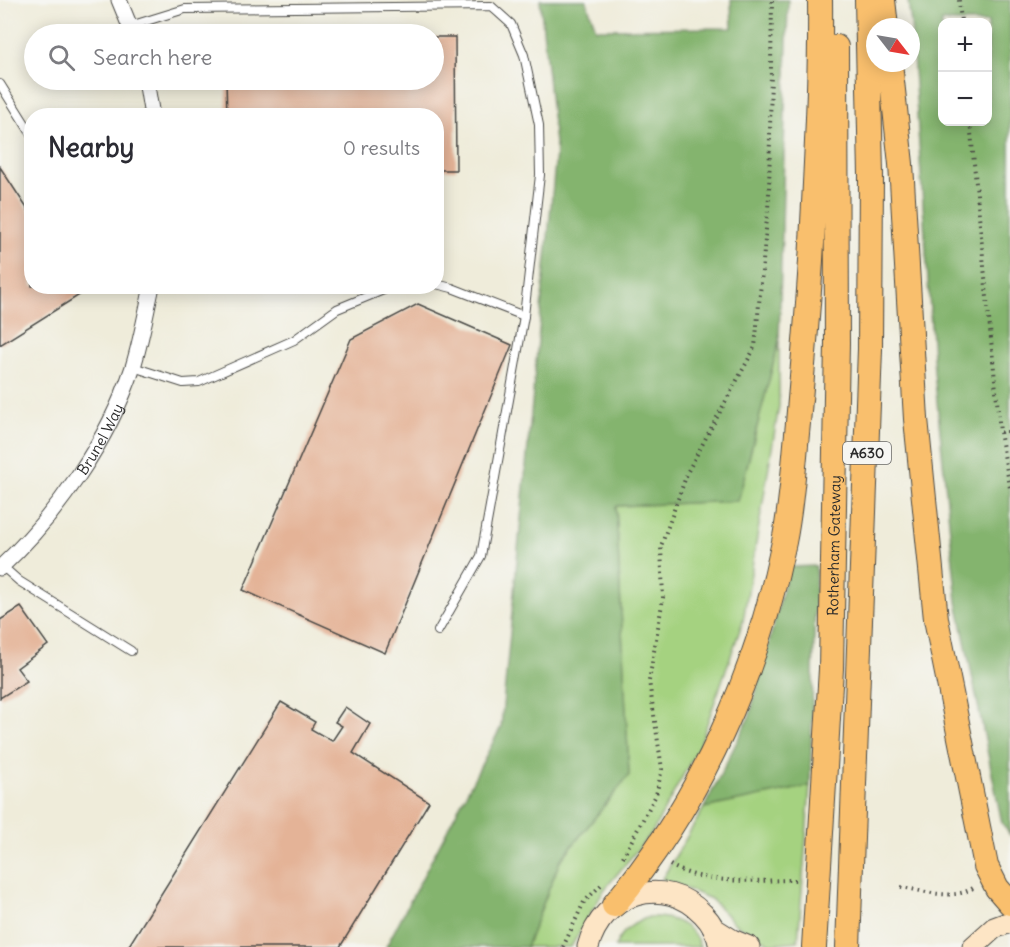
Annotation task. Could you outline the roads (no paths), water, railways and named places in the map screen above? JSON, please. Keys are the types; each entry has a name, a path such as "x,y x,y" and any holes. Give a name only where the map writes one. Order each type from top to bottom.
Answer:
{"highway":[{"path":"614,905 654,855 705,771 760,635 784,540 792,485 809,300 821,53 820,0"},
{"name":"Rotherham Gateway","path":"814,947 831,658 837,343 835,0"},
{"name":"Rotherham Gateway","path":"848,947 870,349 871,175 867,0"},
{"path":"883,0 885,18"},
{"path":"891,72 901,164 916,419 936,619 986,866 1000,880 997,888 1010,903"}],"main road":[{"path":"588,947 597,924 614,905 634,895 655,892 676,895 695,905 710,921 716,938 732,940 749,947"},
{"path":"974,947 994,928 1010,922"}],"street":[{"path":"119,0 129,24"},
{"path":"148,90 151,108"},
{"name":"Brunel Way","path":"1,567 50,515 113,416 133,367 150,294"}],"lane":[{"path":"146,24 185,9 491,6 511,24 524,55 539,125 540,175 524,316 481,556 438,631"},
{"path":"0,84 24,122"},
{"path":"444,286 524,316"},
{"path":"133,367 183,383 199,382 294,340 337,309 374,294"},
{"path":"1,567 19,581 131,651"}]}
